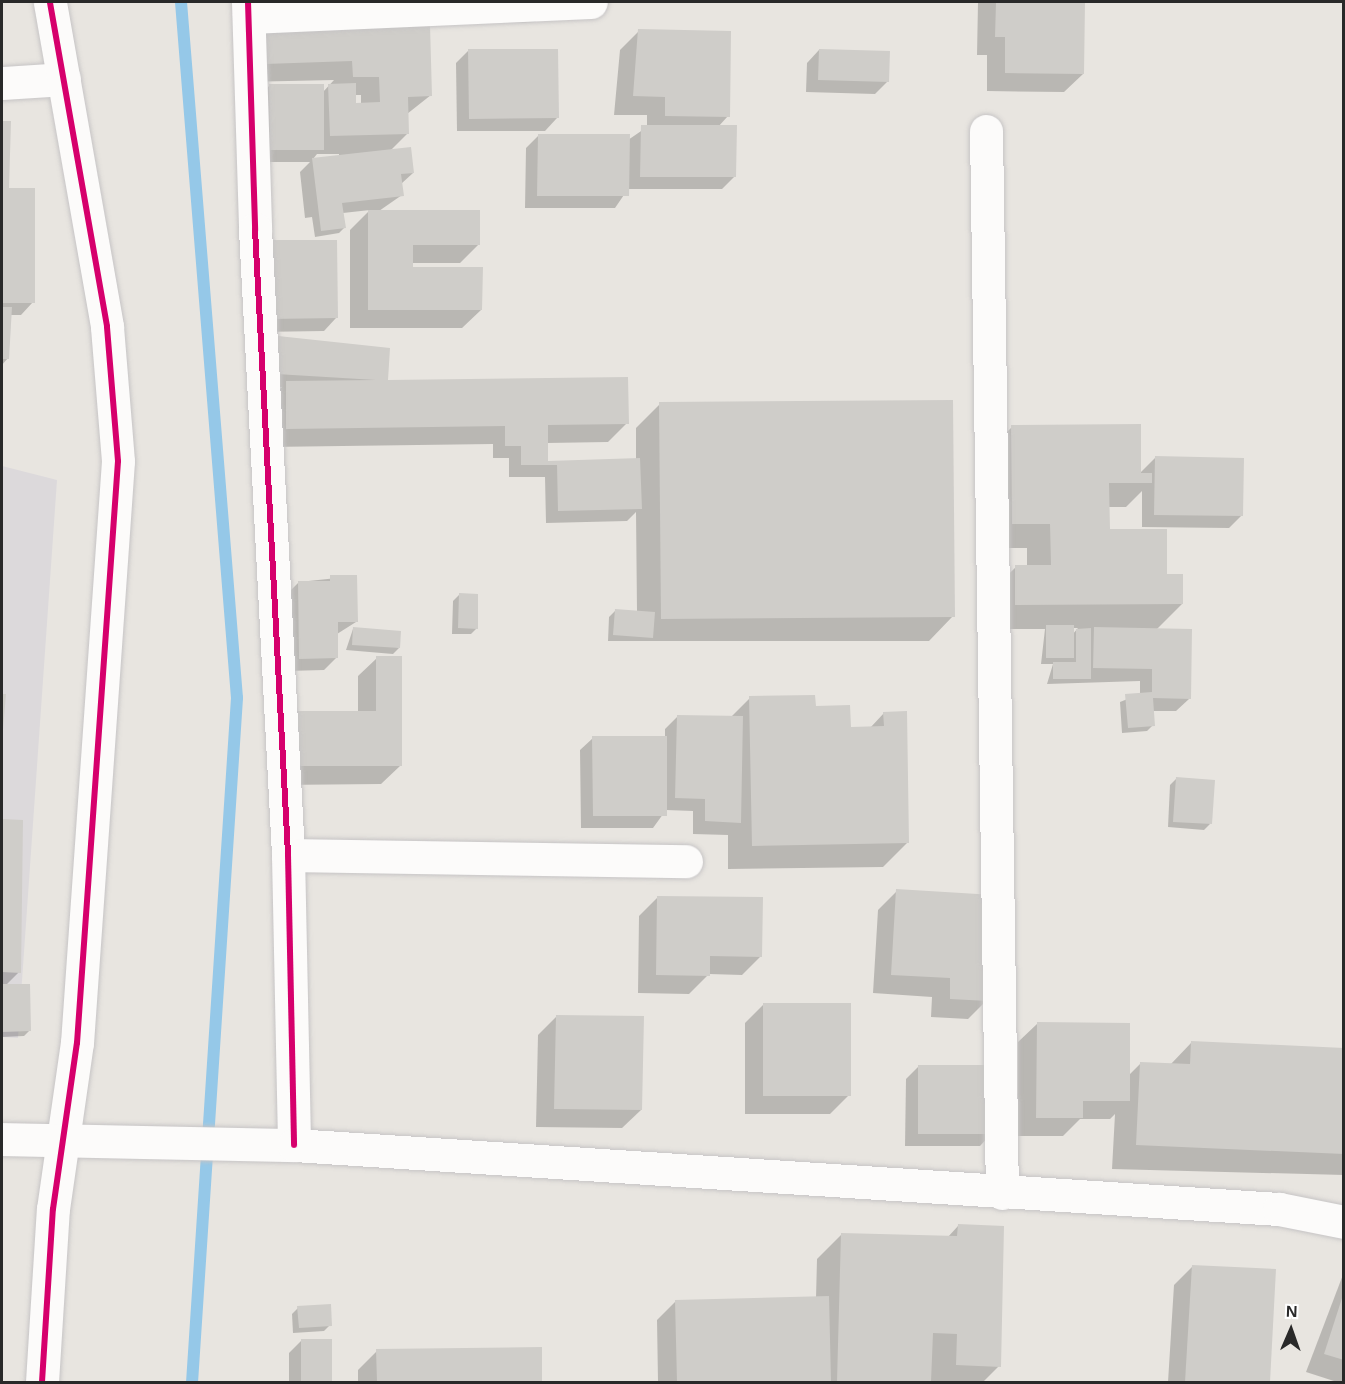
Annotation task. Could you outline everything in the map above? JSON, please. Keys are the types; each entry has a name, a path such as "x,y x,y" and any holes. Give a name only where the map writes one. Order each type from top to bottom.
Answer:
{"street":[{"path":"42,1383 52,1209 77,1043 118,461 108,326 50,2"},
{"path":"285,1146 288,855 248,9 591,2"},
{"path":"2,83 64,79"},
{"path":"986,131 1002,1193"},
{"path":"288,855 686,861"},
{"path":"2,1139 285,1146 1279,1209 1344,1222"}],"shaded area":[{"path":"2,466 57,480 18,1038 2,1037"}],"building":[{"path":"996,2 1085,2 1084,74 1005,73 1005,37 995,37"},
{"path":"430,25 432,96 408,97 409,134 330,136 328,84 356,83 356,103 380,102 379,77 353,77 352,61 265,64 264,30"},
{"path":"638,29 731,31 730,117 665,116 665,97 633,96"},
{"path":"468,49 558,49 559,118 469,119"},
{"path":"819,49 890,51 889,82 818,80"},
{"path":"269,84 324,84 324,150 270,150"},
{"path":"2,121 11,121 9,188 35,188 35,303 3,303"},
{"path":"641,125 737,125 736,177 640,177"},
{"path":"538,134 630,134 629,196 537,196"},
{"path":"411,147 414,173 401,174 404,196 342,203 346,228 321,231 312,158"},
{"path":"368,210 480,210 480,245 413,245 413,267 483,267 482,310 368,310"},
{"path":"269,240 337,240 338,318 270,319"},
{"path":"2,307 12,307 9,359 2,359"},
{"path":"278,336 390,348 388,380 628,377 629,424 548,425 548,461 640,458 642,509 558,511 557,465 521,465 521,446 505,446 505,426 286,429 286,381 376,380 276,374"},
{"path":"953,400 955,617 661,619 659,402"},
{"path":"1141,424 1141,473 1152,473 1152,483 1109,483 1110,529 1167,529 1167,574 1183,574 1183,604 1015,605 1015,565 1051,565 1050,524 1012,524 1011,425"},
{"path":"1155,456 1244,458 1243,516 1154,515"},
{"path":"330,575 357,575 358,622 338,622 338,658 299,659 298,581 330,581"},
{"path":"459,593 478,594 478,629 458,628"},
{"path":"615,609 655,612 653,638 613,635"},
{"path":"1046,625 1074,625 1074,658 1046,658"},
{"path":"353,627 401,631 400,648 352,645"},
{"path":"1094,627 1192,629 1191,699 1153,698 1155,726 1128,728 1125,694 1152,692 1152,669 1093,668"},
{"path":"1091,628 1091,679 1053,679 1053,662 1076,662 1076,629"},
{"path":"376,656 402,656 402,766 296,766 296,711 376,711"},
{"path":"2,694 6,694 3,730 2,729"},
{"path":"815,695 816,706 850,705 851,727 884,726 883,712 907,711 909,843 752,846 749,696"},
{"path":"677,715 743,716 741,823 705,821 705,799 675,798"},
{"path":"592,736 667,736 667,816 593,816"},
{"path":"1176,777 1215,780 1212,824 1173,822"},
{"path":"2,819 23,820 21,973 2,972"},
{"path":"896,889 994,895 988,1001 950,999 950,978 891,975"},
{"path":"657,896 763,897 762,957 710,956 710,976 656,975"},
{"path":"2,984 30,984 31,1031 2,1032"},
{"path":"763,1003 851,1003 851,1096 763,1096"},
{"path":"556,1015 644,1016 642,1110 554,1109"},
{"path":"1037,1022 1130,1023 1130,1101 1083,1101 1083,1118 1036,1118"},
{"path":"1191,1041 1344,1048 1344,1154 1136,1145 1140,1062 1190,1064"},
{"path":"918,1065 994,1065 994,1134 918,1134"},
{"path":"958,1224 1004,1226 1001,1367 956,1365 957,1334 933,1333 931,1382 837,1382 841,1233 957,1236"},
{"path":"1192,1265 1276,1269 1270,1382 1185,1382"},
{"path":"1344,1295 1344,1360 1324,1354"},
{"path":"829,1296 831,1382 677,1382 675,1300"},
{"path":"331,1304 332,1326 299,1328 297,1306"},
{"path":"301,1339 332,1339 332,1382 301,1382"},
{"path":"542,1347 542,1382 377,1382 376,1349"}],"waterway":[{"path":"181,2 237,698 192,1382"}],"cycle path":[{"path":"42,1382 53,1209 77,1043 118,461 107,326 50,2"},
{"path":"248,2 255,229 288,855 294,1145"}]}
